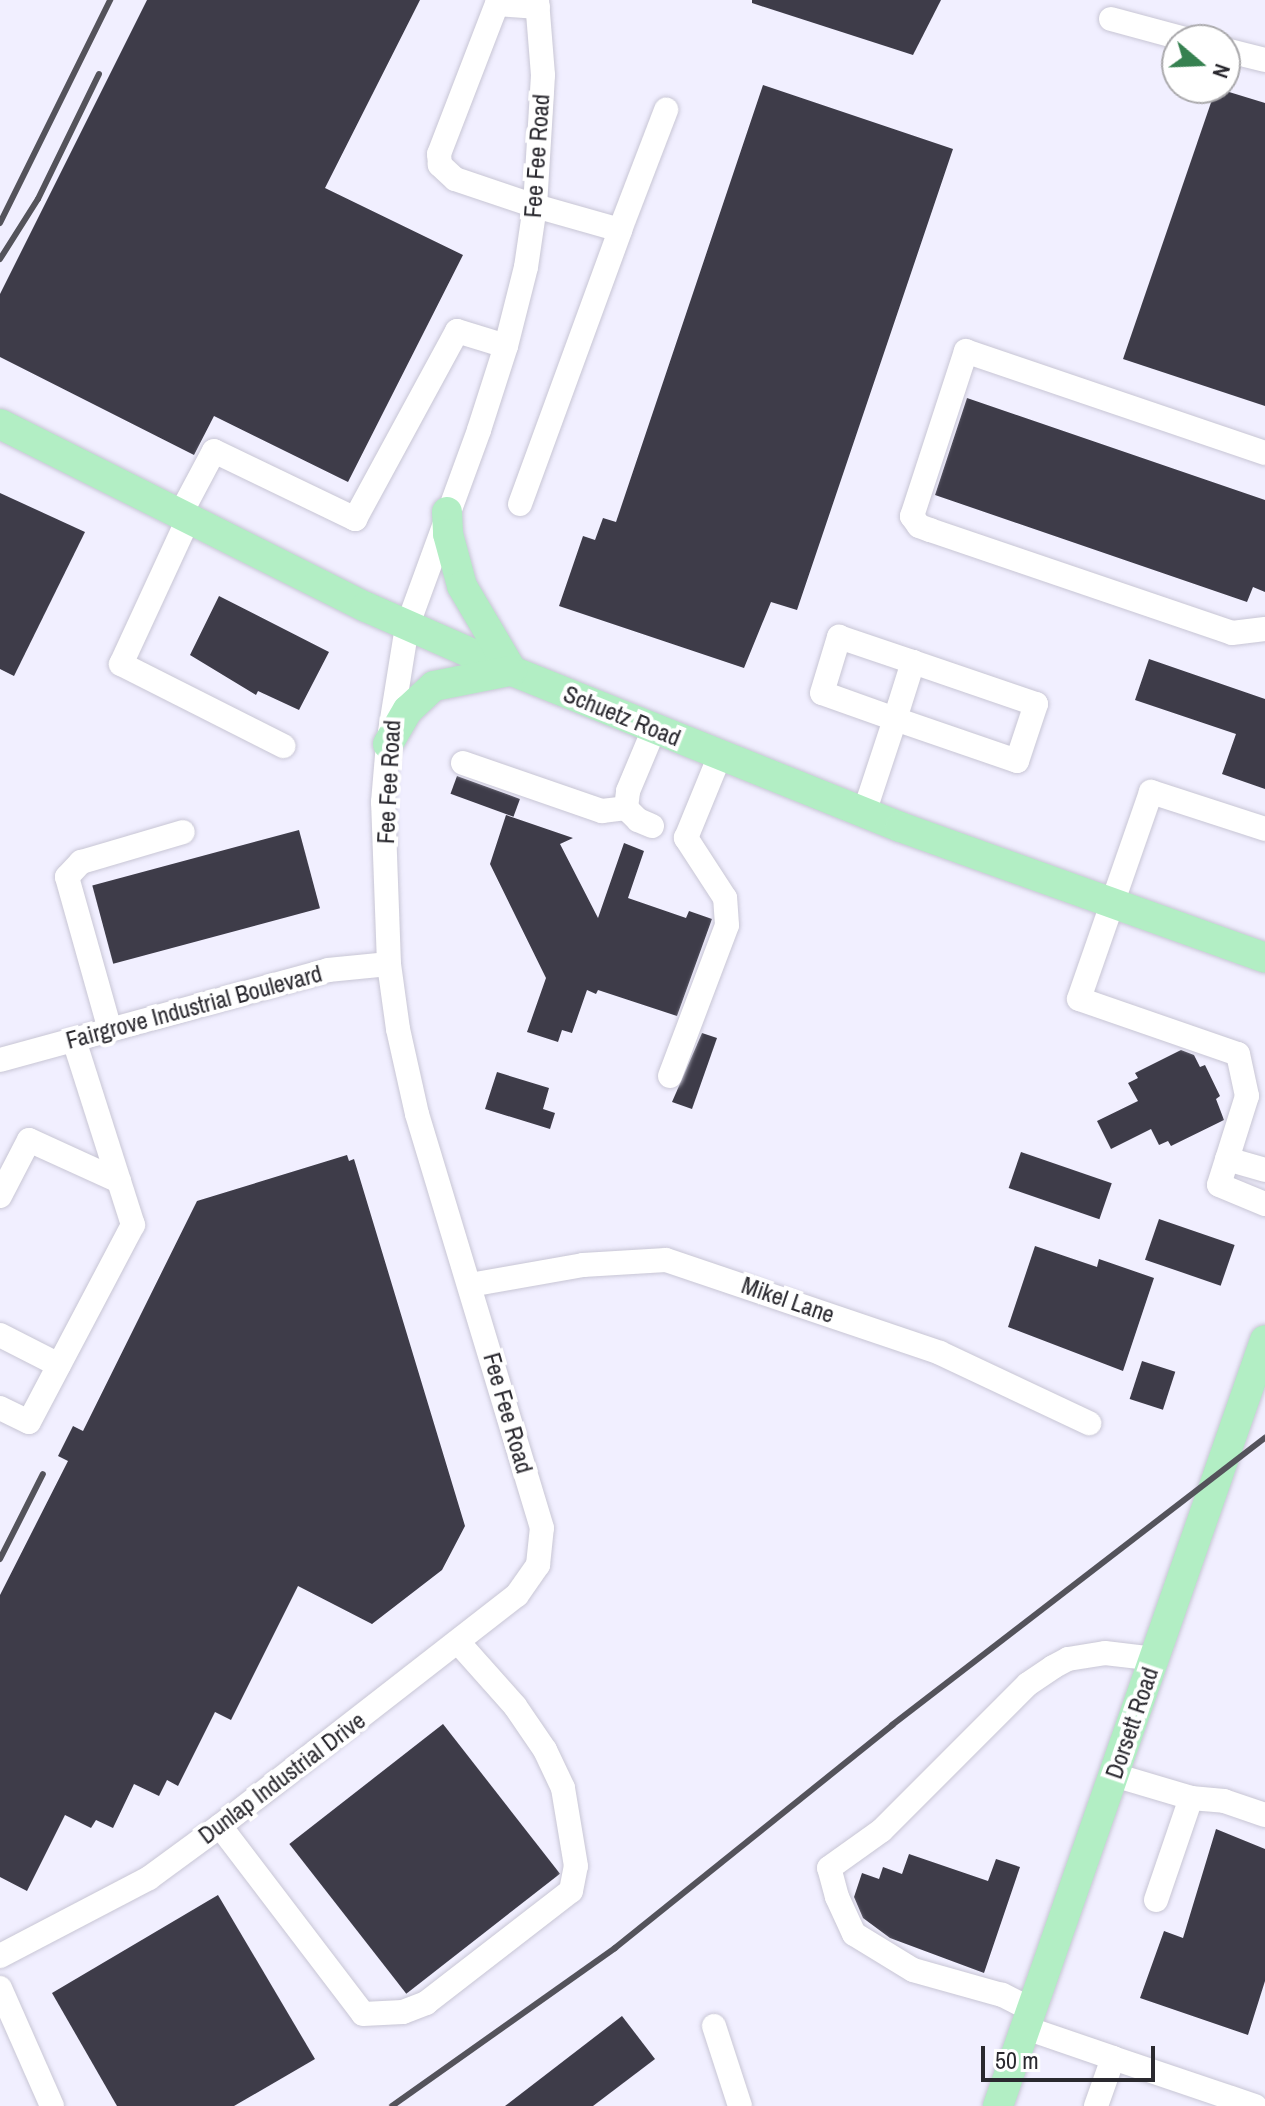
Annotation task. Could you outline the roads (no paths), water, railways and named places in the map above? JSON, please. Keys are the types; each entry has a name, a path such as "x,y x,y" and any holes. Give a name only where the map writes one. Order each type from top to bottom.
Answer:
{"main road":[{"name":"Schuetz Road","path":"0,424 407,627 864,813 1265,958"},
{"path":"388,744 408,710 434,686 512,671 462,586 448,534 447,512"},
{"name":"Dorsett Road","path":"998,2106 1265,1340"}],"street":[{"name":"Fee Fee Road","path":"538,3 543,75 535,206 526,267 506,346 407,627 388,744 383,802 389,964 398,1029 417,1114 542,1528 538,1565"},
{"path":"538,3 497,4 439,154 440,165 455,179 620,230"},
{"path":"1111,19 1161,32"},
{"path":"1241,54 1265,60"},
{"path":"520,504 666,110"},
{"path":"283,746 121,664 214,451 355,519 457,331 506,346"},
{"path":"1265,453 966,351 912,516 919,526 1232,633 1265,629"},
{"path":"839,637 913,662 1036,704 1017,761 822,693 839,637"},
{"path":"864,813 913,662"},
{"path":"626,808 628,791 654,729"},
{"path":"670,1076 727,925 725,898 686,838 720,755"},
{"path":"463,763 602,811 626,808"},
{"path":"1265,829 1151,792 1079,999 1238,1054 1247,1096 1219,1185 1265,1204"},
{"path":"626,808 638,820 652,826"},
{"path":"110,1030 67,877 81,862 183,832"},
{"name":"Fairgrove Industrial Boulevard","path":"1,1055 74,1040 328,970 389,964"},
{"path":"0,1408 29,1422 133,1225 74,1040"},
{"path":"0,1196 29,1140 119,1181"},
{"path":"1227,1159 1265,1170"},
{"name":"Mikel Lane","path":"470,1285 583,1265 666,1260 940,1353 1089,1423"},
{"path":"0,1335 59,1365"},
{"name":"Dunlap Industrial Drive","path":"0,1956 149,1878 517,1595 538,1565"},
{"path":"220,1826 363,2014 403,2012 426,2003 571,1891 576,1866 563,1788 545,1750 515,1706 458,1642"},
{"path":"1155,1659 1105,1653 1068,1659 1053,1667 1028,1684 882,1830 829,1868 837,1897 854,1934 913,1970 1002,1995 1029,2019 1113,2058 1255,2106"},
{"path":"1114,1775 1191,1798 1224,1801 1265,1815"},
{"path":"1156,1900 1191,1798"},
{"path":"0,1988 52,2106"},
{"path":"714,2026 740,2106"},
{"path":"1096,2106 1113,2058"}],"railway":[{"path":"0,223 110,0"},
{"path":"0,259 38,199 99,74"},
{"path":"392,2106 615,1948 892,1725 1265,1438"},
{"path":"0,1559 43,1474"}]}
